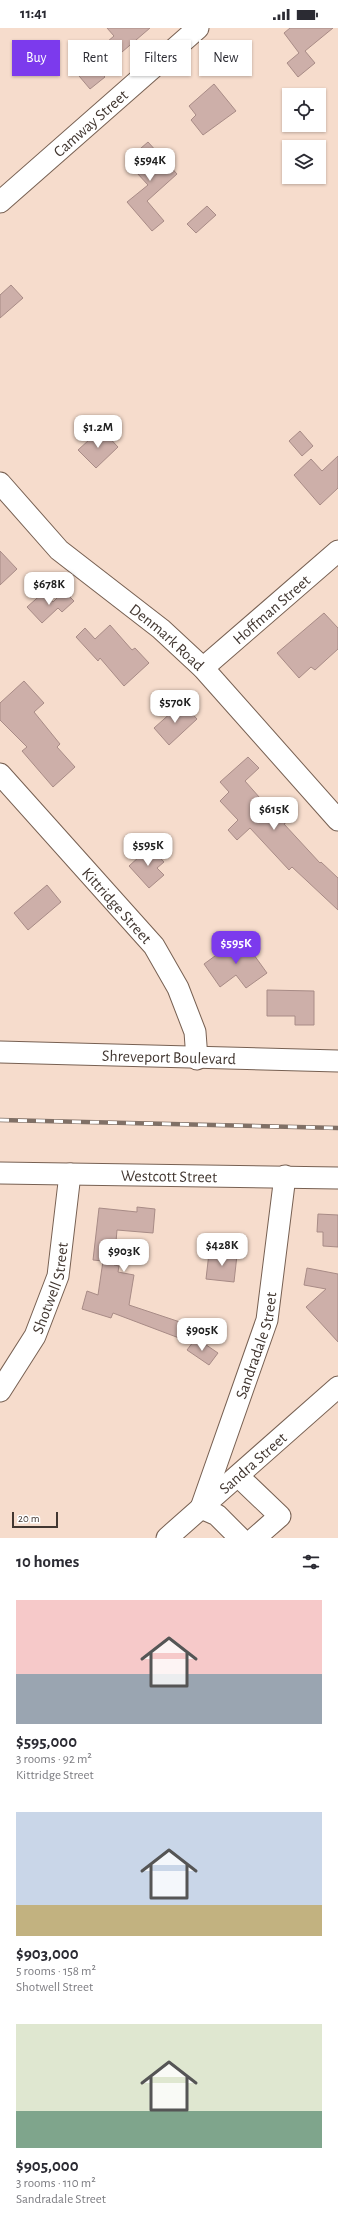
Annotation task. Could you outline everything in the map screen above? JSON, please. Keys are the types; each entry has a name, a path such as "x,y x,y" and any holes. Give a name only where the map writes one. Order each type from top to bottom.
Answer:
{"street":[{"name":"Camway Street","path":"0,202 192,30"},
{"name":"Denmark Road","path":"0,483 59,550 161,629 203,668 338,820"},
{"name":"Hoffman Street","path":"203,668 338,551"},
{"name":"Kittridge Street","path":"0,774 154,946 178,988 195,1032 197,1058"},
{"name":"Shreveport Boulevard","path":"0,1052 338,1061"},
{"name":"Westcott Street","path":"0,1173 285,1176 338,1178"},
{"name":"Shotwell Street","path":"0,1391 35,1336 58,1276 70,1174"},
{"name":"Sandradale Street","path":"201,1508 268,1320 285,1176"},
{"name":"Sandra Street","path":"167,1538 338,1387"},
{"path":"238,1476 280,1516 255,1538"},
{"path":"201,1508 217,1515 240,1538"}],"building":[{"path":"107,28 150,28 136,40 130,40 130,45 122,52 122,40 109,40 114,36"},
{"path":"290,28 333,28 305,51 315,63 298,77 287,63 299,53 284,33"},
{"path":"79,76 105,77 90,89"},
{"path":"214,84 236,111 203,135 191,120 196,115 189,106"},
{"path":"148,142 177,174 147,201 164,221 152,231 127,202 148,185 126,161"},
{"path":"207,206 216,215 196,233 187,224"},
{"path":"11,285 23,298 0,318 0,295"},
{"path":"101,429 118,447 96,468 78,450"},
{"path":"300,431 313,446 302,456 289,441"},
{"path":"338,456 338,488 320,505 294,475 311,459 322,471"},
{"path":"0,551 17,569 0,585"},
{"path":"64,591 74,601 62,612 58,608 42,623 27,607 44,592 53,602"},
{"path":"324,613 338,628 338,649 315,670 311,667 299,678 277,653"},
{"path":"110,625 132,650 135,648 149,663 124,686 100,658 98,661 76,637 85,628 95,639"},
{"path":"24,681 44,703 34,712 60,744 57,747 75,767 53,787 22,751 27,747 0,720 0,703"},
{"path":"182,703 197,719 169,745 154,728"},
{"path":"248,757 259,768 245,781 267,806 271,802 288,821 284,824 320,863 321,862 338,878 338,910 292,867 289,870 250,828 237,840 228,830 238,820 220,801 229,792 220,782"},
{"path":"150,847 164,862 157,868 164,875 149,888 129,866"},
{"path":"47,885 61,902 28,930 14,913"},
{"path":"241,937 267,973 246,988 236,975 220,987 204,964"},
{"path":"267,990 314,991 314,1025 295,1025 295,1016 267,1016"},
{"path":"137,1207 155,1209 153,1233 117,1230 114,1265 119,1266 118,1272 134,1275 129,1305 192,1326 187,1341 113,1313 111,1318 82,1309 87,1291 98,1295 103,1261 93,1260 99,1208 137,1212"},
{"path":"318,1214 338,1215 338,1247 323,1246 323,1232 317,1232"},
{"path":"209,1253 237,1255 234,1282 206,1279"},
{"path":"307,1268 338,1274 338,1342 306,1307 326,1289 304,1285"},
{"path":"196,1338 218,1353 209,1365 187,1350"}],"railway":[{"path":"0,1120 338,1128"}]}
